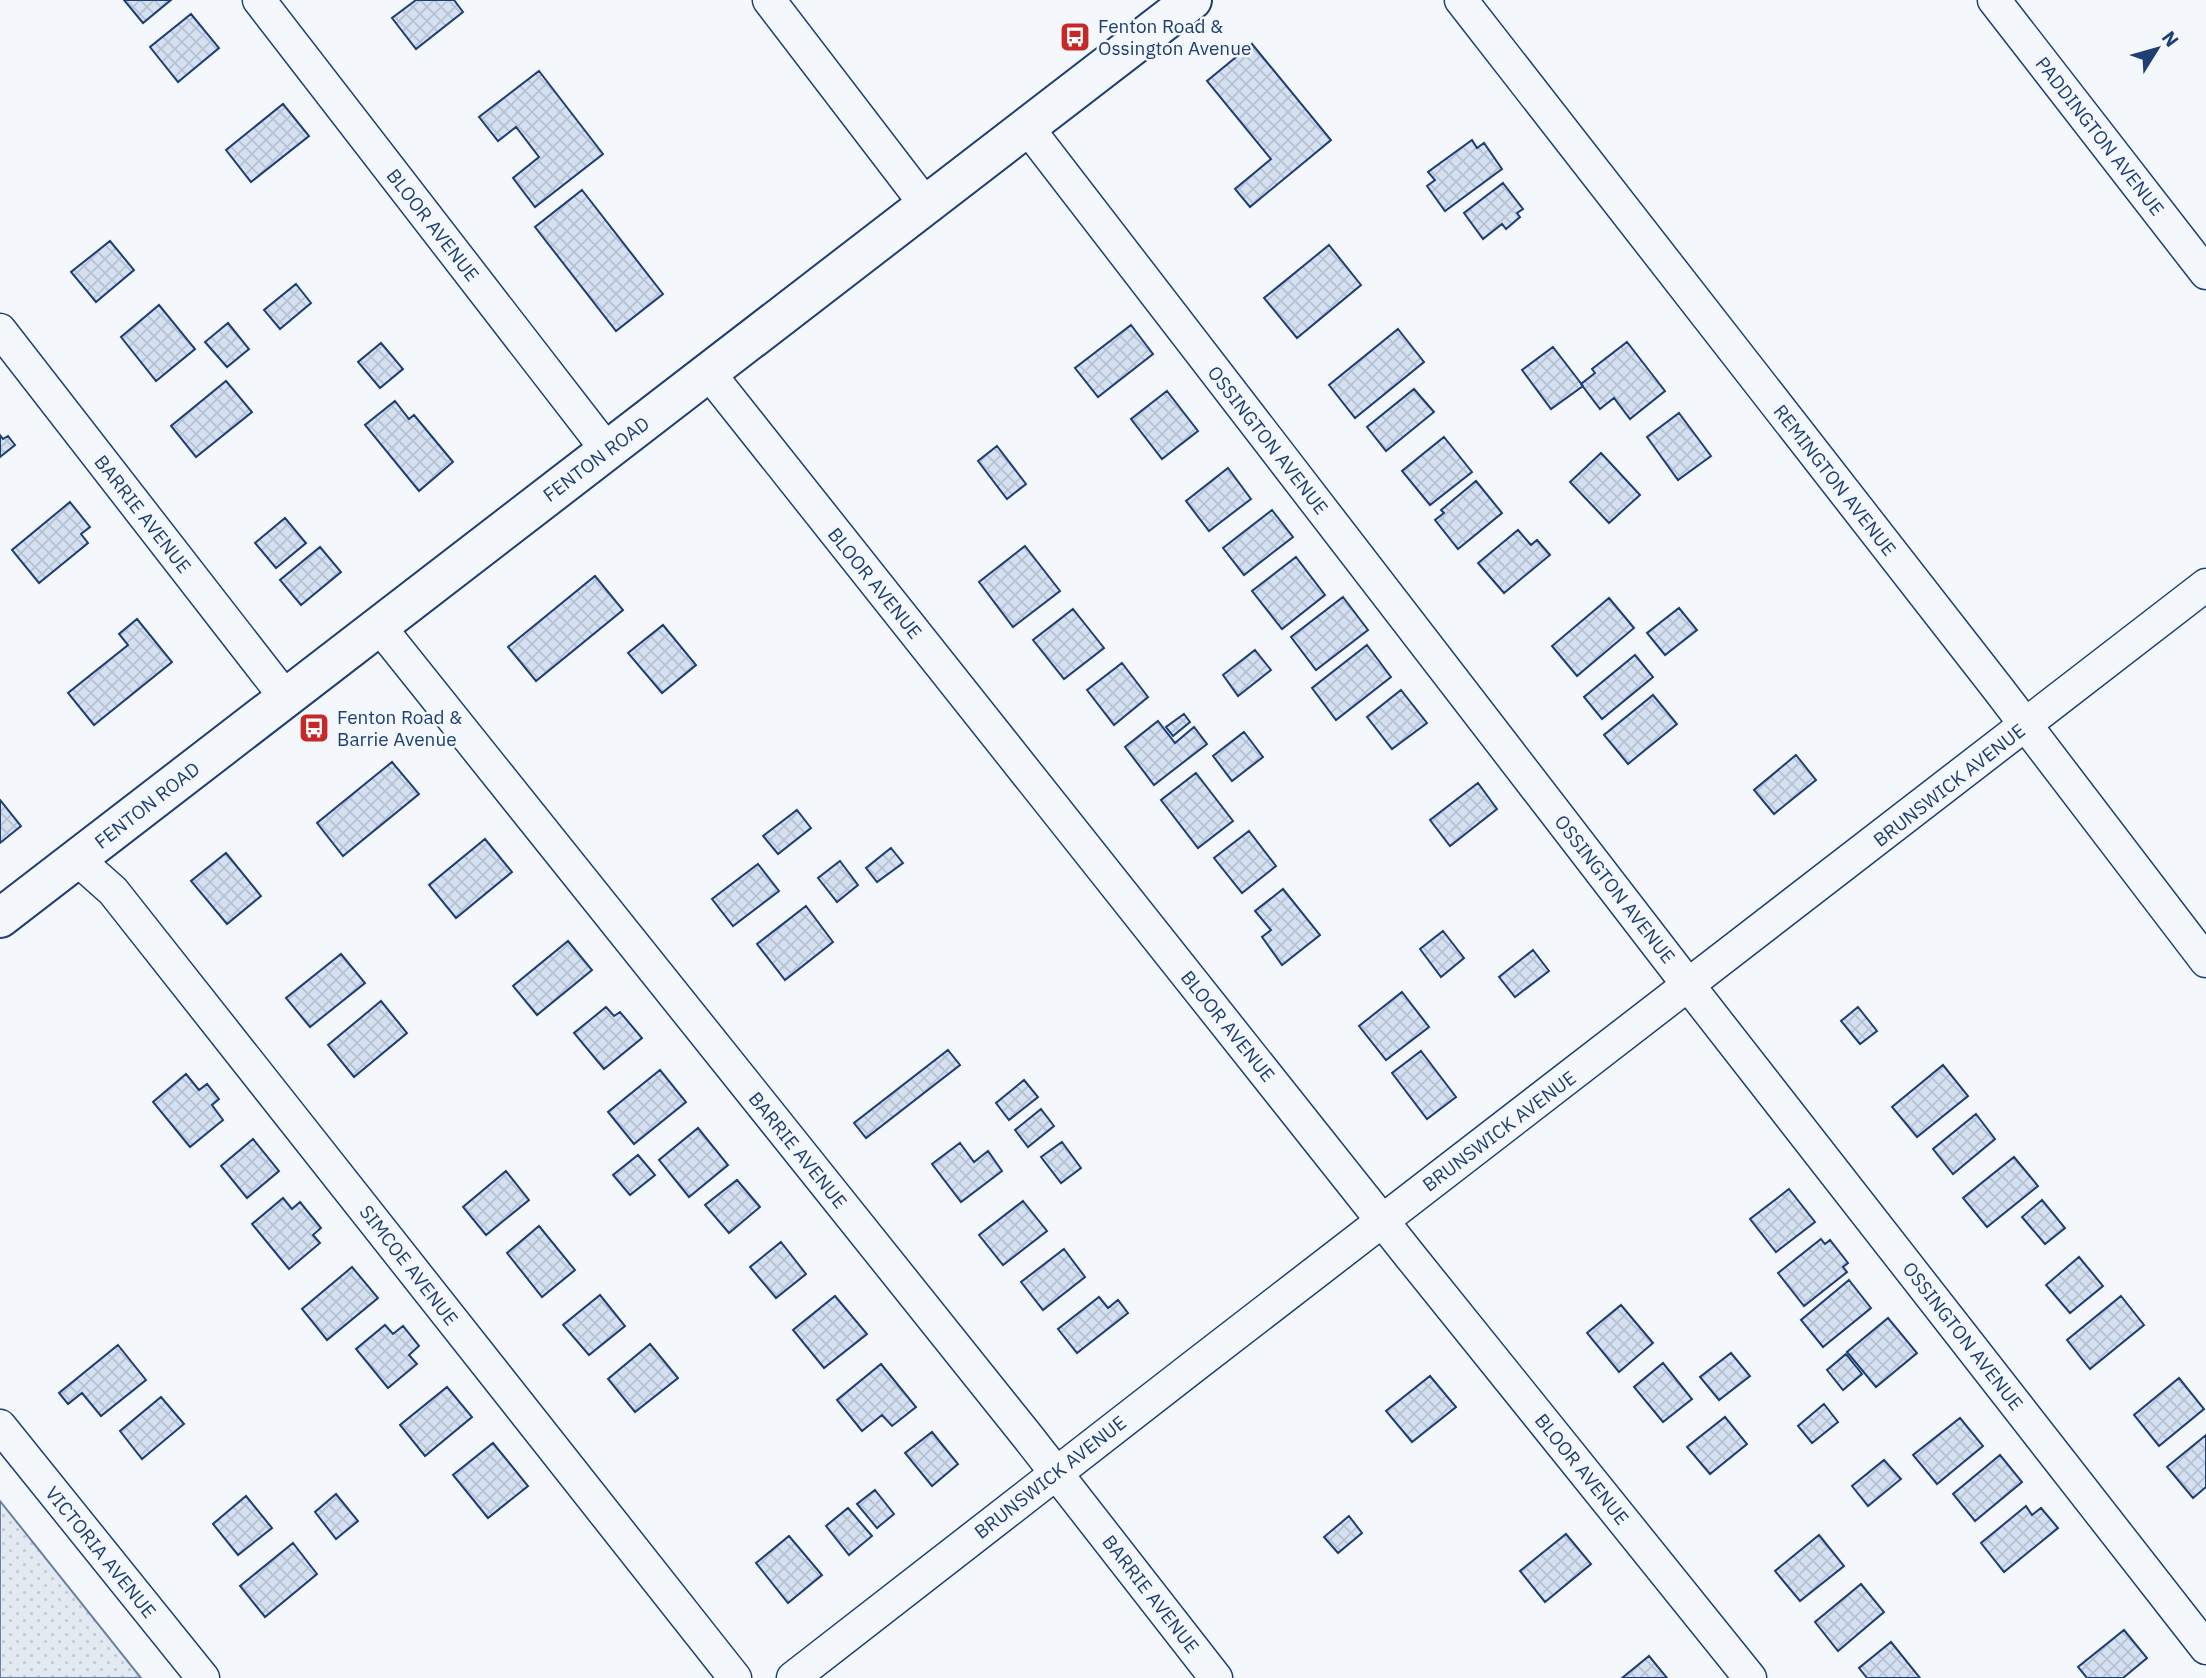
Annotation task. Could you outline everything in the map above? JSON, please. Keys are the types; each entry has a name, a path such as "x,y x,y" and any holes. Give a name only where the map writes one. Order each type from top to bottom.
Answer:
{"street":[{"name":"BLOOR AVENUE","path":"259,0 607,450"},
{"path":"769,0 926,205"},
{"name":"FENTON ROAD","path":"0,918 1192,0"},
{"name":"REMINGTON AVENUE","path":"1461,0 2026,725 2206,961"},
{"name":"PADDINGTON AVENUE","path":"1994,0 2206,273"},
{"name":"OSSINGTON AVENUE","path":"1027,127 1689,986 2206,1648"},
{"name":"BARRIE AVENUE","path":"0,330 286,698"},
{"name":"BLOOR AVENUE","path":"708,372 1750,1678"},
{"name":"BRUNSWICK AVENUE","path":"793,1678 2206,585"},
{"name":"BARRIE AVENUE","path":"378,625 1056,1472 1216,1678"},
{"name":"SIMCOE AVENUE","path":"76,859 113,891 735,1678"},
{"name":"VICTORIA AVENUE","path":"0,1426 203,1678"}],"shaded area":[{"path":"0,1501 141,1678 0,1678"}],"building":[{"path":"124,0 171,0 143,23"},
{"path":"416,0 454,0 463,12 416,49 392,18"},
{"path":"191,14 219,48 178,82 150,47"},
{"path":"1252,44 1331,140 1250,207 1235,189 1271,159 1207,81"},
{"path":"539,71 603,154 535,207 513,178 539,157 516,127 498,141 479,117"},
{"path":"283,104 309,136 251,182 226,150"},
{"path":"1472,140 1477,148 1484,143 1502,169 1445,211 1427,186 1435,180 1428,172"},
{"path":"1503,183 1523,209 1517,213 1520,217 1506,229 1502,224 1483,239 1464,213"},
{"path":"582,190 663,294 616,331 535,227"},
{"path":"110,241 134,270 96,302 71,272"},
{"path":"1329,245 1361,285 1297,338 1264,298"},
{"path":"296,284 311,303 280,329 264,310"},
{"path":"159,305 195,349 156,381 121,337"},
{"path":"228,323 249,349 227,367 205,342"},
{"path":"1131,325 1153,354 1098,397 1075,368"},
{"path":"1398,329 1424,362 1355,418 1329,385"},
{"path":"1627,342 1665,391 1630,419 1614,398 1600,409 1581,384 1595,373 1592,369"},
{"path":"381,343 403,369 380,388 358,362"},
{"path":"1553,347 1583,386 1551,409 1522,370"},
{"path":"226,381 252,412 196,457 171,426"},
{"path":"1414,389 1434,412 1386,451 1367,427"},
{"path":"1167,391 1198,431 1162,459 1131,419"},
{"path":"395,401 409,419 414,415 453,462 419,491 365,425"},
{"path":"1679,413 1711,456 1678,480 1647,437"},
{"path":"0,435 3,439 8,436 15,445 0,457"},
{"path":"1444,437 1472,472 1430,505 1402,471"},
{"path":"997,446 1026,484 1007,499 978,461"},
{"path":"1601,453 1640,495 1609,523 1570,482"},
{"path":"1228,468 1251,499 1209,531 1186,501"},
{"path":"1476,481 1502,513 1458,549 1435,520 1444,513 1441,510"},
{"path":"70,502 90,527 81,534 88,543 39,583 12,550"},
{"path":"1272,510 1293,537 1244,575 1223,548"},
{"path":"285,518 306,543 276,568 255,543"},
{"path":"1518,530 1531,545 1537,540 1550,555 1504,593 1478,563"},
{"path":"1025,546 1060,591 1013,627 979,582"},
{"path":"320,547 341,572 301,605 280,580"},
{"path":"1296,557 1325,595 1282,629 1252,591"},
{"path":"595,576 623,610 536,681 508,647"},
{"path":"1343,597 1368,630 1316,670 1291,637"},
{"path":"1609,598 1634,628 1577,676 1552,646"},
{"path":"1679,608 1697,630 1665,655 1647,633"},
{"path":"1073,609 1104,648 1064,679 1033,640"},
{"path":"137,619 172,662 94,725 68,693 128,645 119,634"},
{"path":"663,625 696,665 662,693 628,653"},
{"path":"1367,645 1391,677 1336,720 1312,688"},
{"path":"1255,650 1271,670 1238,696 1223,675"},
{"path":"1635,655 1653,677 1602,719 1584,697"},
{"path":"1122,663 1148,697 1114,725 1087,690"},
{"path":"1401,690 1427,723 1392,749 1367,717"},
{"path":"1653,695 1677,724 1628,764 1604,735"},
{"path":"1184,714 1190,722 1173,736 1166,727"},
{"path":"1158,721 1175,743 1194,727 1207,744 1154,785 1125,747"},
{"path":"1244,732 1263,757 1232,781 1213,756"},
{"path":"1796,755 1816,780 1774,814 1754,790"},
{"path":"392,762 419,794 343,856 317,823"},
{"path":"1196,773 1233,821 1198,848 1161,800"},
{"path":"1478,783 1497,809 1450,846 1430,820"},
{"path":"0,800 21,826 0,843"},
{"path":"797,810 811,828 778,854 763,836"},
{"path":"1249,831 1276,866 1242,893 1214,858"},
{"path":"485,839 512,872 456,918 429,885"},
{"path":"891,848 903,863 877,882 866,868"},
{"path":"226,853 261,896 227,924 191,881"},
{"path":"840,861 858,885 837,902 818,878"},
{"path":"758,864 779,891 733,926 712,899"},
{"path":"1283,889 1320,935 1282,965 1262,937 1271,930 1255,911"},
{"path":"806,906 833,942 785,980 757,944"},
{"path":"1443,931 1464,958 1441,977 1420,949"},
{"path":"568,941 592,970 537,1015 513,986"},
{"path":"1533,950 1549,971 1515,997 1499,977"},
{"path":"341,954 365,983 310,1027 286,998"},
{"path":"1402,992 1429,1027 1386,1060 1359,1026"},
{"path":"381,1001 407,1033 354,1077 328,1045"},
{"path":"606,1007 614,1016 620,1012 642,1038 604,1069 574,1033"},
{"path":"1858,1007 1877,1031 1860,1044 1841,1021"},
{"path":"948,1050 960,1065 866,1138 854,1123"},
{"path":"1421,1051 1456,1097 1427,1119 1392,1073"},
{"path":"1943,1065 1968,1096 1917,1137 1892,1107"},
{"path":"660,1070 686,1102 634,1144 608,1112"},
{"path":"186,1074 199,1090 207,1084 219,1099 212,1105 223,1120 190,1147 153,1102"},
{"path":"1024,1080 1038,1097 1009,1120 996,1103"},
{"path":"1041,1109 1054,1126 1028,1147 1015,1130"},
{"path":"1976,1114 1995,1139 1953,1174 1933,1149"},
{"path":"698,1128 728,1165 689,1197 659,1160"},
{"path":"253,1139 279,1171 247,1198 221,1166"},
{"path":"1062,1142 1081,1168 1061,1183 1041,1157"},
{"path":"960,1143 974,1162 988,1151 1002,1171 961,1202 932,1164"},
{"path":"638,1155 655,1175 630,1195 613,1175"},
{"path":"2014,1157 2038,1186 1987,1227 1963,1198"},
{"path":"506,1171 529,1200 486,1235 463,1207"},
{"path":"737,1180 760,1207 729,1233 705,1205"},
{"path":"1789,1189 1815,1222 1776,1252 1750,1219"},
{"path":"283,1198 292,1209 300,1202 321,1228 313,1235 320,1243 289,1269 252,1224"},
{"path":"2042,1200 2065,1228 2045,1244 2022,1217"},
{"path":"1023,1201 1047,1231 1003,1265 979,1235"},
{"path":"539,1226 575,1270 542,1297 507,1253"},
{"path":"1821,1239 1825,1244 1830,1240 1848,1263 1843,1267 1847,1272 1804,1306 1778,1273"},
{"path":"781,1242 806,1274 776,1298 750,1267"},
{"path":"1064,1249 1085,1277 1043,1310 1021,1282"},
{"path":"2079,1257 2103,1286 2070,1313 2046,1285"},
{"path":"352,1267 378,1298 327,1340 302,1309"},
{"path":"1849,1280 1871,1308 1823,1347 1801,1320"},
{"path":"600,1295 625,1326 589,1355 563,1325"},
{"path":"835,1296 867,1334 824,1368 793,1330"},
{"path":"2121,1296 2144,1325 2090,1369 2067,1340"},
{"path":"1099,1297 1108,1308 1118,1300 1128,1313 1077,1353 1058,1329"},
{"path":"1621,1305 1653,1343 1619,1372 1587,1333"},
{"path":"1888,1318 1917,1353 1876,1387 1847,1352"},
{"path":"385,1325 393,1334 403,1326 419,1346 409,1355 417,1364 388,1388 356,1349"},
{"path":"650,1344 678,1378 635,1412 608,1379"},
{"path":"118,1345 146,1380 101,1416 82,1393 68,1404 59,1393"},
{"path":"1731,1353 1750,1376 1719,1400 1700,1377"},
{"path":"1846,1354 1862,1374 1843,1390 1827,1370"},
{"path":"1663,1363 1692,1399 1663,1422 1634,1387"},
{"path":"881,1364 916,1407 892,1426 882,1415 862,1431 837,1400"},
{"path":"1430,1376 1456,1407 1412,1442 1386,1411"},
{"path":"2179,1378 2204,1409 2159,1446 2134,1415"},
{"path":"447,1387 472,1417 425,1456 400,1425"},
{"path":"161,1397 184,1424 142,1459 120,1431"},
{"path":"1824,1404 1838,1422 1812,1443 1798,1426"},
{"path":"1725,1417 1747,1444 1710,1474 1687,1447"},
{"path":"1960,1418 1983,1446 1937,1484 1913,1455"},
{"path":"932,1432 958,1464 932,1486 905,1453"},
{"path":"2206,1435 2206,1487 2193,1498 2167,1467"},
{"path":"493,1443 528,1486 488,1518 453,1475"},
{"path":"2000,1455 2022,1482 1975,1521 1953,1494"},
{"path":"1884,1460 1901,1479 1868,1506 1852,1486"},
{"path":"875,1490 894,1514 877,1528 857,1504"},
{"path":"336,1494 358,1521 336,1539 315,1512"},
{"path":"246,1496 272,1528 238,1555 213,1524"},
{"path":"2026,1506 2032,1515 2041,1508 2058,1528 2004,1572 1981,1543"},
{"path":"848,1508 872,1536 849,1555 826,1526"},
{"path":"1349,1516 1362,1533 1338,1553 1324,1537"},
{"path":"1566,1534 1591,1564 1545,1602 1520,1571"},
{"path":"1819,1535 1844,1566 1800,1601 1775,1571"},
{"path":"789,1536 822,1575 788,1603 756,1563"},
{"path":"293,1543 317,1574 265,1617 240,1586"},
{"path":"1861,1584 1884,1612 1838,1651 1815,1622"},
{"path":"2124,1630 2147,1658 2123,1678 2087,1678 2078,1667"},
{"path":"1891,1642 1920,1678 1867,1678 1859,1668"},
{"path":"1649,1656 1667,1678 1622,1678"}],"place":[{"name":"Fenton Road & Ossington Avenue","path":"1075,37"},
{"name":"Fenton Road & Barrie Avenue","path":"314,728"}]}
